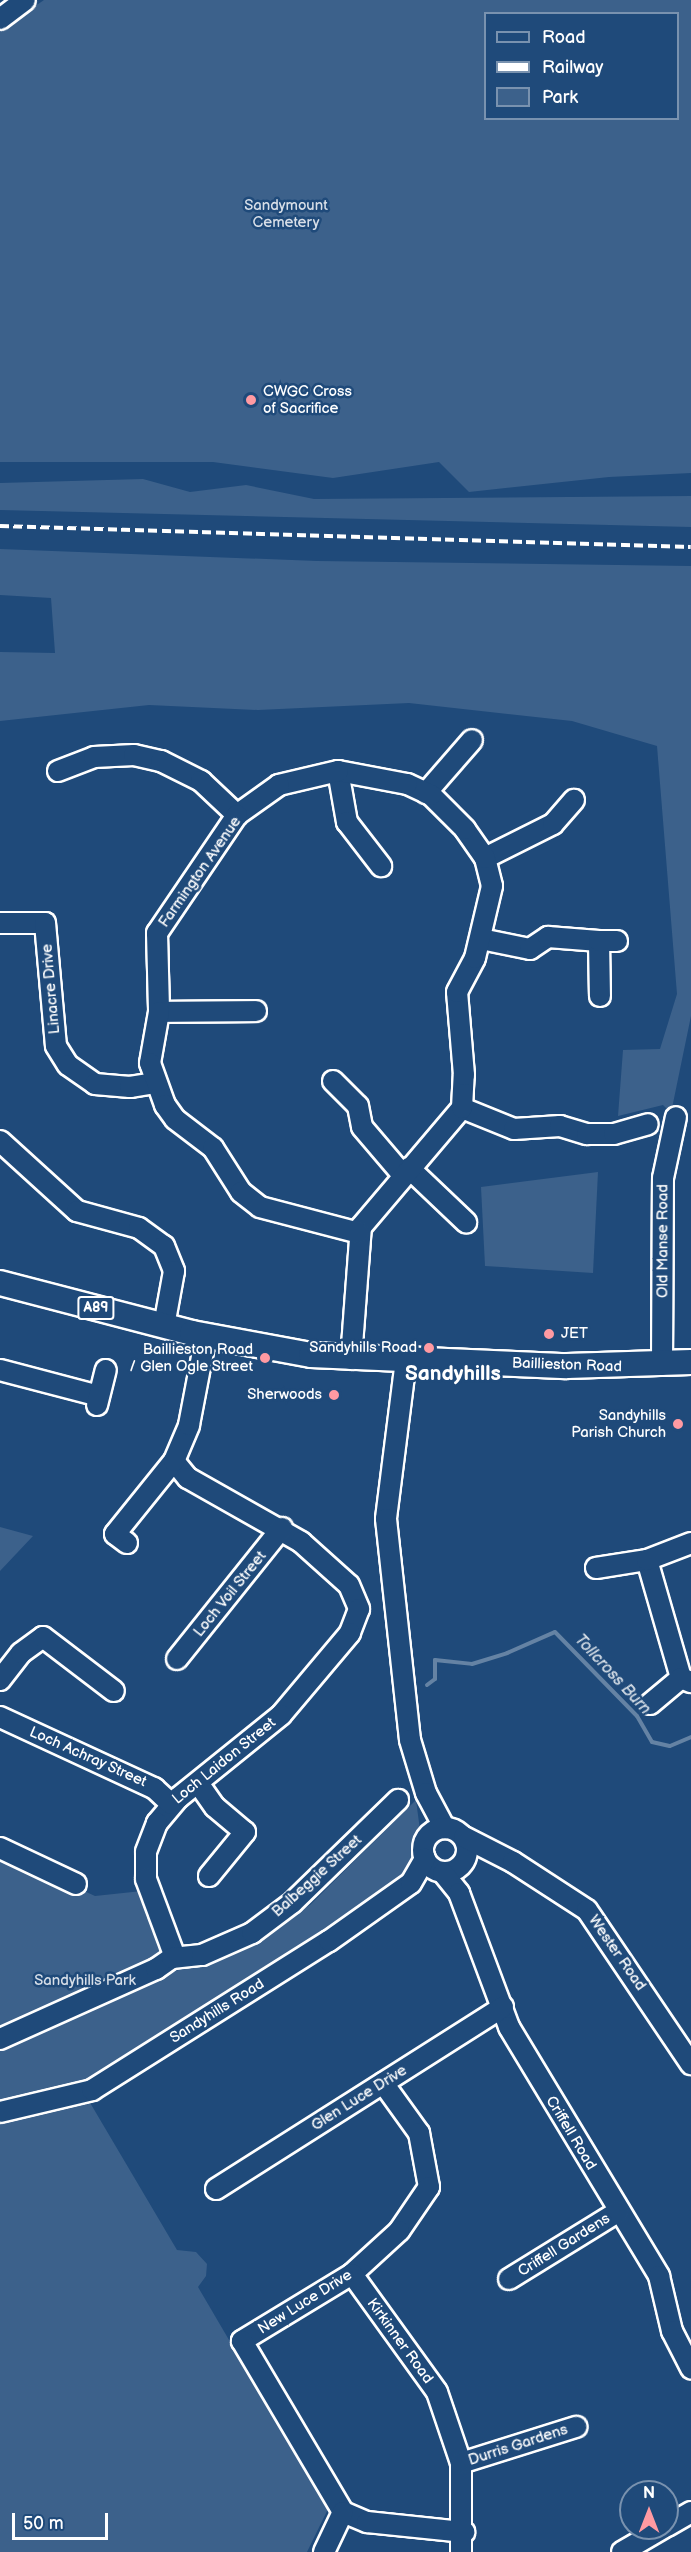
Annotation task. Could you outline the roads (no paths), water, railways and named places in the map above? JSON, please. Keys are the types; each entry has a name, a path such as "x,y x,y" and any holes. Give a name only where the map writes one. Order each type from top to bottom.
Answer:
{"main road":[{"name":"A89","path":"0,1283 199,1334"},
{"name":"Baillieston Road","path":"199,1334 351,1359 662,1365 691,1362"}],"street":[{"path":"0,19 25,0"},
{"path":"426,793 472,740"},
{"path":"58,771 94,757 134,755 161,760 201,781 237,815"},
{"path":"338,771 347,822 381,866"},
{"name":"Farmington Avenue","path":"358,1233 260,1207 241,1192 213,1148 175,1119 156,1083 150,1063 159,1012 158,933 237,815 279,785 338,771 407,784 426,793 465,829 485,858 492,886 480,939 457,992 464,1075 462,1108"},
{"path":"485,858 553,824 574,800"},
{"name":"Linacre Drive","path":"0,923 52,918 56,1046 68,1065 95,1084 130,1087 156,1083"},
{"path":"480,939 530,948 548,938 608,942 600,996"},
{"path":"159,1012 256,1011"},
{"path":"333,1081 358,1106 362,1127 406,1172 466,1222"},
{"path":"351,1359 358,1233 406,1172 462,1108 514,1129 560,1126 587,1134 614,1134 648,1124"},
{"name":"Old Manse Road","path":"662,1365 663,1178 676,1117"},
{"path":"0,1141 77,1211 134,1226 160,1242 174,1271 164,1326"},
{"path":"127,1543 115,1534 174,1461 189,1425 199,1334"},
{"path":"406,1360 386,1519 410,1740 437,1832 449,1861"},
{"path":"0,1370 98,1401 106,1370"},
{"name":"Loch Laidon Street","path":"174,1461 188,1478 282,1528 349,1585 359,1609 357,1620 281,1715 171,1804 150,1839 145,1872 175,1957"},
{"name":"Loch Voil Street","path":"177,1659 282,1528"},
{"path":"596,1568 647,1560 691,1543"},
{"path":"647,1560 686,1680 650,1704"},
{"path":"0,1680 21,1653 44,1637 114,1691"},
{"name":"Loch Achray Street","path":"0,1718 154,1788 171,1804"},
{"path":"198,1783 215,1807 245,1832 209,1876"},
{"name":"Balbeggie Street","path":"0,2039 156,1969 175,1957 202,1954 252,1933 292,1903 398,1800"},
{"path":"437,1832 423,1847 449,1861"},
{"path":"0,1848 76,1884"},
{"name":"Criffell Road","path":"449,1861 509,2027 659,2276 672,2331 691,2368"},
{"name":"Wester Road","path":"449,1861 572,1899 594,1918 691,2062"},
{"name":"Sandyhills Road","path":"0,2112 92,2090 329,1941 449,1861"},
{"name":"Glen Luce Drive","path":"216,2189 503,2007"},
{"name":"New Luce Drive","path":"343,2512 242,2341 352,2274 399,2231 429,2187 419,2133 382,2083"},
{"name":"Criffell Gardens","path":"509,2279 619,2211"},
{"name":"Kirkinner Road","path":"352,2274 437,2392 461,2463 464,2532 461,2552"},
{"name":"Durris Gardens","path":"461,2463 576,2427"},
{"path":"324,2552 343,2512 367,2522 464,2532"},
{"path":"622,2552 642,2540"}],"waterway":[{"name":"Tollcross Burn","path":"427,1685 435,1679 435,1660 472,1664 507,1653 555,1632 637,1716 652,1742 670,1746 691,1737"}],"railway":[{"path":"0,526 691,547"}],"place":[{"name":"CWGC Cross of Sacrifice","path":"251,400"},
{"name":"JET","path":"549,1334"},
{"name":"Sandyhills Road","path":"429,1348"},
{"name":"Baillieston Road / Glen Ogle Street","path":"265,1358"},
{"name":"Sherwoods","path":"334,1395"},
{"name":"Sandyhills Parish Church","path":"678,1424"}],"district":[{"name":"Sandyhills","path":"453,1374"}],"park label":[{"name":"Sandymount Cemetery","path":"286,214"},
{"name":"Sandyhills Park","path":"85,1981"}]}
